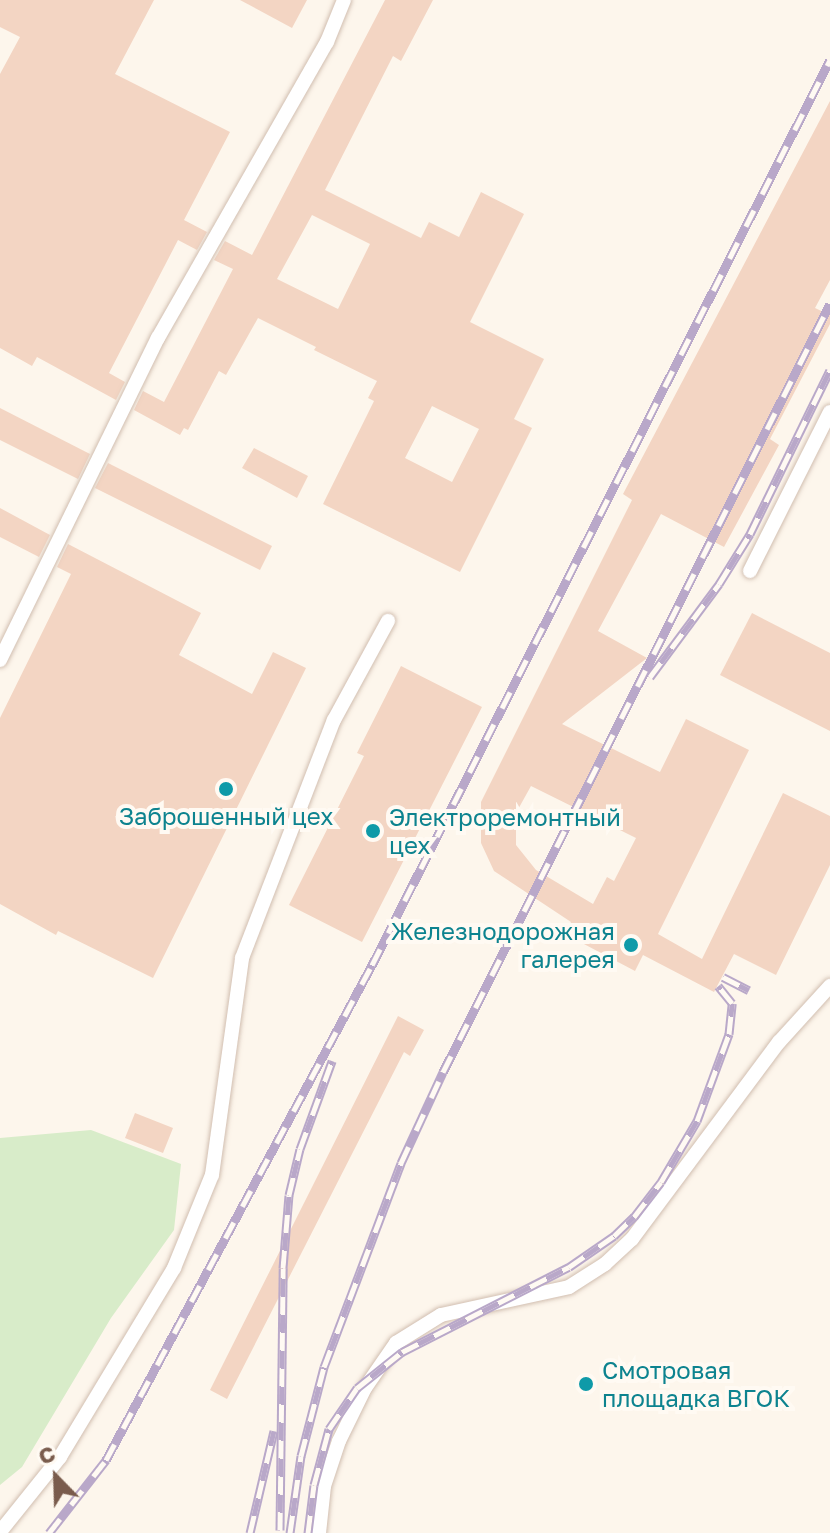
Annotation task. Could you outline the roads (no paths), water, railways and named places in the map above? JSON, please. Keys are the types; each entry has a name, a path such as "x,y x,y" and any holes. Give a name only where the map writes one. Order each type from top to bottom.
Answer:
{"lane":[{"path":"0,660 158,338 327,42 344,0"},
{"path":"750,571 830,412"},
{"path":"0,1532 60,1457 174,1268 212,1175 242,958 334,720 388,621"},
{"path":"319,1533 324,1486 339,1441 365,1388 396,1343 441,1315 509,1303 569,1287 605,1264 632,1239 779,1042 830,986"}],"railway":[{"path":"49,1533 106,1460 372,965 830,60"},
{"path":"290,1533 301,1456 324,1367 401,1163 443,1072 830,304"},
{"path":"650,677 719,584 750,534 830,370"},
{"path":"723,977 749,990"},
{"path":"308,1533 314,1485 329,1429 357,1388 402,1352 569,1267 614,1236 634,1217 661,1182 697,1121 729,1034 732,1003 718,986"},
{"path":"280,1530 283,1268 289,1195 300,1149 332,1061"},
{"path":"250,1533 274,1431"}],"place":[{"name":"Заброшенный цех","path":"226,789"},
{"name":"Электроремонтный цех","path":"373,831"},
{"name":"Железнодорожная галерея","path":"631,945"},
{"name":"Смотровая площадка ВГОК","path":"586,1384"}]}
